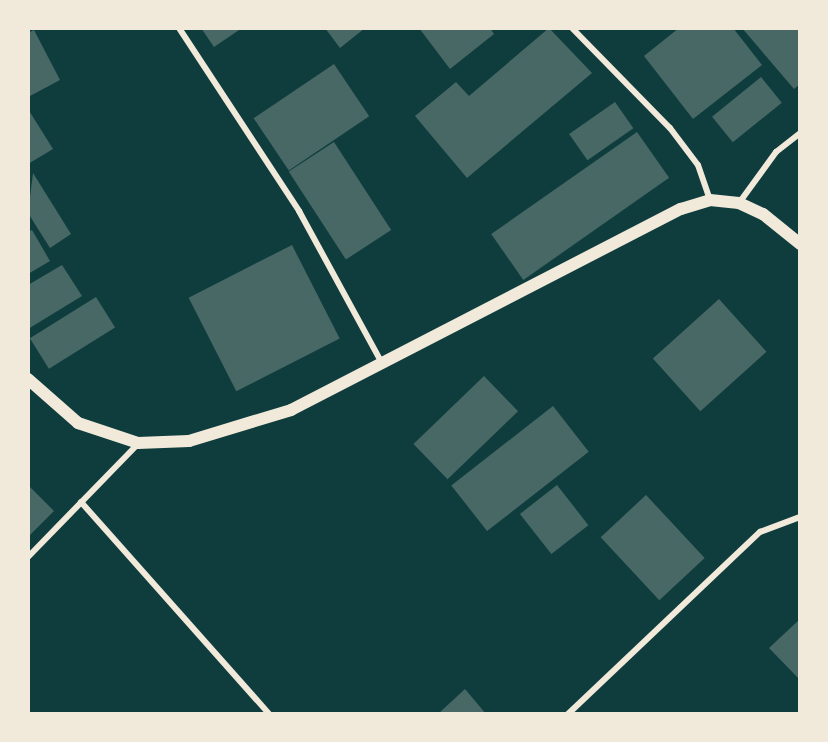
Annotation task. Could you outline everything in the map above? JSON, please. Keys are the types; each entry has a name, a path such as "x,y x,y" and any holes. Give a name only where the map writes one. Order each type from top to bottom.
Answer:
{"main road":[{"path":"28,379 78,423 138,443 189,441 291,410 384,367 681,209 710,200 739,203 763,214 800,244"}],"street":[{"path":"179,28 299,211 384,367"},
{"path":"572,28 670,128 698,165 710,200"},
{"path":"739,203 776,152 800,133"},
{"path":"28,557 138,443"},
{"path":"81,502 269,714"},
{"path":"568,714 760,532 800,517"}],"building":[{"path":"201,28 242,28 214,47"},
{"path":"325,28 365,28 340,48"},
{"path":"419,28 490,28 494,34 450,69"},
{"path":"549,28 592,73 467,178 415,116 456,82 469,96"},
{"path":"679,28 733,28 762,65 693,119 644,56"},
{"path":"742,28 800,28 800,84 794,89"},
{"path":"34,30 60,80 30,96 28,33"},
{"path":"334,64 369,116 289,170 254,118"},
{"path":"761,77 782,103 733,142 712,117"},
{"path":"615,102 633,128 587,160 569,134"},
{"path":"28,109 53,149 28,164"},
{"path":"637,132 669,178 523,280 491,234"},
{"path":"334,142 391,230 346,259 289,171"},
{"path":"33,173 71,234 50,248 28,213"},
{"path":"32,230 50,261 28,274 28,232"},
{"path":"292,245 340,339 236,391 189,298"},
{"path":"62,265 82,296 28,329 28,285"},
{"path":"96,297 115,328 49,369 30,338"},
{"path":"719,299 767,352 700,411 653,359"},
{"path":"484,376 518,411 448,479 414,444"},
{"path":"553,406 589,452 487,531 451,485"},
{"path":"28,485 54,511 28,537"},
{"path":"557,485 588,525 551,554 520,514"},
{"path":"646,495 705,558 659,600 601,537"},
{"path":"800,619 800,680 769,648"},
{"path":"465,689 486,714 438,714"}]}
